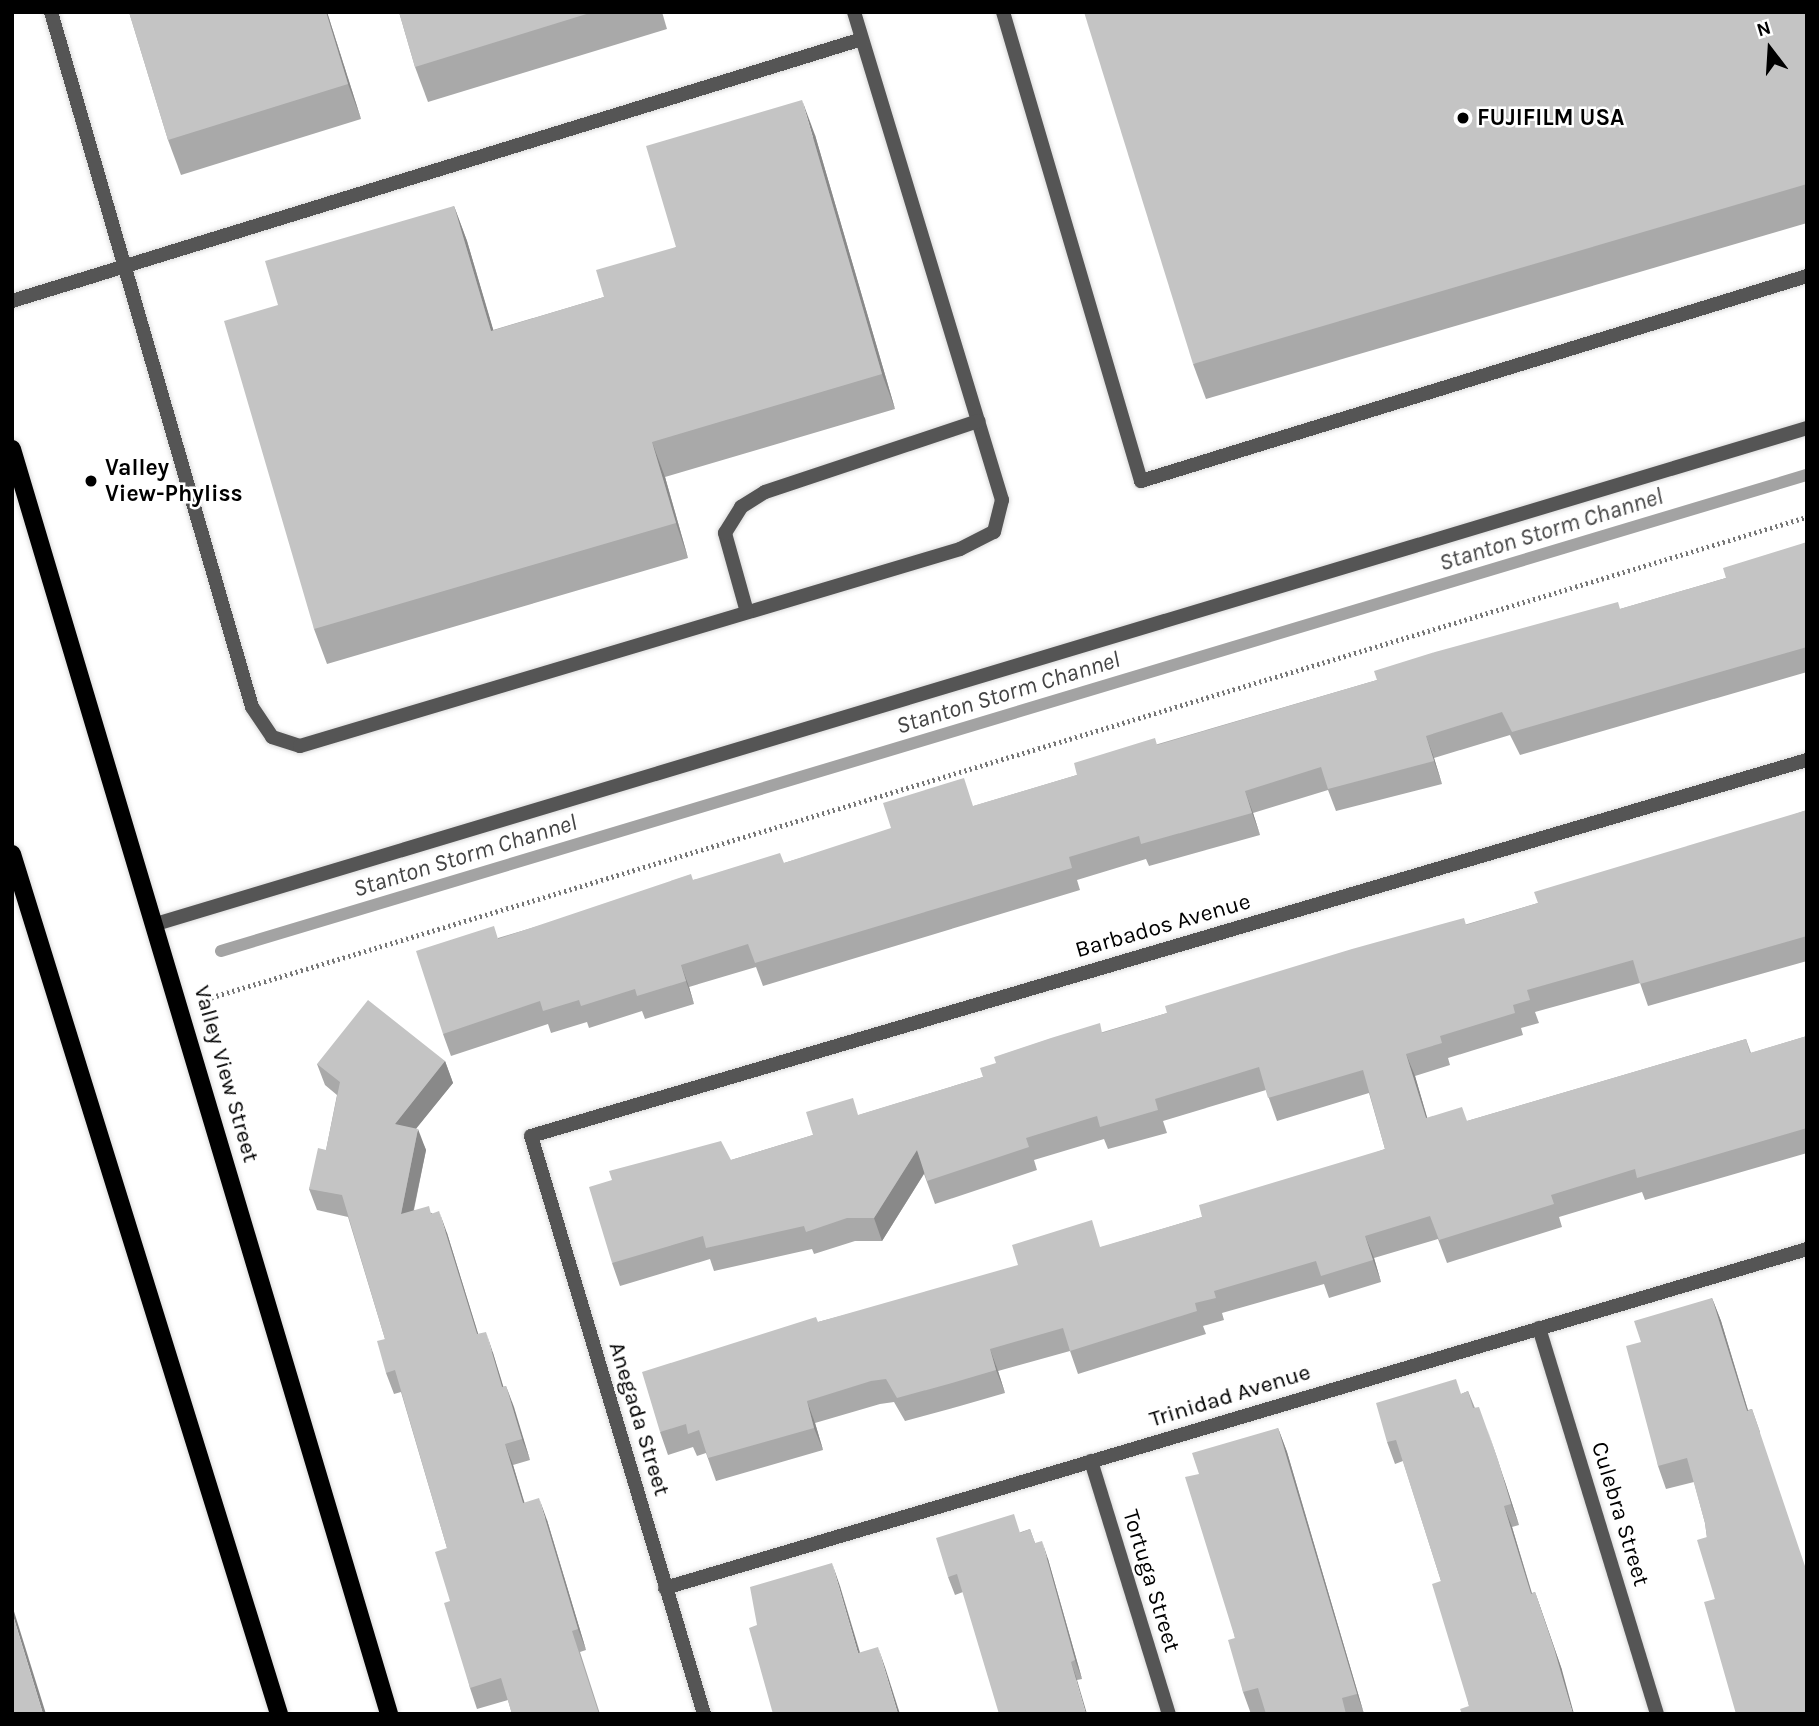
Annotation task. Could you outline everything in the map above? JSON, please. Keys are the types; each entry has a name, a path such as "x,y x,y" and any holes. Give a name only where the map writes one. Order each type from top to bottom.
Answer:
{"main road":[{"name":"Valley View Street","path":"12,449 156,924 389,1714"},
{"path":"12,854 279,1714"}],"street":[{"path":"51,12 252,706 272,737 300,746 960,549 994,532 1002,500 854,12"},
{"path":"1003,12 1141,481 1807,276"},
{"path":"12,301 862,39"},
{"path":"747,612 725,533 741,507 765,492 978,421"},
{"path":"156,924 1807,428"},
{"name":"Barbados Avenue","path":"531,1136 1807,760"},
{"name":"Anegada Street","path":"531,1136 704,1714"},
{"name":"Trinidad Avenue","path":"665,1588 1807,1249"},
{"name":"Culebra Street","path":"1539,1328 1657,1714"},
{"name":"Tortuga Street","path":"1091,1461 1169,1714"}],"path":[{"path":"180,1006 1807,517"}],"building":[{"path":"129,12 326,12 348,84 168,140"},
{"path":"399,12 593,12 415,67"},
{"name":"FUJIFILM USA","path":"1084,12 1807,12 1807,184 1193,364"},
{"path":"802,100 882,374 652,442 676,523 314,629 224,321 278,305 265,261 454,206 491,331 604,297 596,270 676,247 646,146"},
{"path":"1807,542 1807,647 1512,732 1502,712 1426,736 1434,761 1328,789 1321,767 1245,791 1252,813 1141,844 1139,836 1069,857 1072,868 755,963 748,944 681,965 686,981 637,996 635,989 581,1006 579,1000 543,1011 540,1001 443,1034 416,951 494,926 498,939 691,874 693,880 780,853 784,863 891,828 883,803 964,778 973,806 1077,775 1074,763 1155,738 1157,745 1377,680 1374,671 1435,652 1618,602 1620,609 1726,578 1723,568"},
{"path":"1807,810 1807,936 1640,984 1633,960 1527,990 1530,1000 1513,1005 1515,1013 1440,1036 1442,1043 1406,1054 1426,1118 1462,1107 1467,1121 1746,1039 1750,1053 1807,1036 1807,1128 1637,1178 1635,1169 1551,1195 1554,1204 1439,1240 1430,1216 1365,1236 1373,1260 1321,1276 1316,1261 1214,1291 1216,1298 1195,1303 1197,1311 1070,1351 1063,1328 990,1349 996,1370 897,1398 886,1379 871,1381 807,1401 814,1428 708,1458 699,1430 688,1434 686,1424 660,1432 642,1372 816,1317 818,1322 1018,1265 1012,1245 1092,1220 1100,1247 1202,1217 1199,1205 1385,1149 1363,1070 1268,1098 1259,1067 1155,1099 1158,1110 1100,1127 1097,1116 1026,1138 1029,1147 927,1181 917,1150 874,1218 847,1218 806,1232 804,1226 706,1248 703,1236 612,1263 589,1187 612,1180 609,1171 721,1141 731,1160 813,1135 806,1112 853,1098 858,1115 983,1077 980,1068 996,1063 994,1057 1051,1038 1100,1023 1102,1033 1167,1013 1165,1006 1352,949 1464,918 1466,925 1538,903 1534,892"},
{"path":"368,1000 445,1061 395,1124 418,1129 401,1214 429,1206 431,1214 439,1211 477,1334 486,1332 502,1387 506,1386 522,1439 505,1444 523,1503 539,1498 578,1629 572,1631 599,1714 512,1714 501,1678 470,1688 444,1603 450,1601 435,1552 447,1548 395,1370 386,1373 377,1341 385,1339 342,1195 309,1189 318,1148 326,1150 340,1082 317,1064"},
{"path":"1712,1298 1747,1411 1752,1409 1807,1572 1807,1714 1736,1714 1704,1602 1715,1599 1697,1540 1707,1537 1687,1458 1658,1466 1626,1346 1641,1342 1634,1321"},
{"path":"1456,1379 1461,1394 1468,1391 1473,1408 1479,1407 1498,1460 1511,1504 1504,1506 1531,1594 1535,1592 1554,1648 1573,1714 1462,1714 1460,1709 1469,1706 1432,1584 1441,1581 1396,1440 1387,1442 1376,1403"},
{"path":"1278,1428 1357,1694 1342,1698 1346,1714 1266,1714 1258,1688 1243,1692 1228,1640 1235,1638 1185,1477 1199,1474 1192,1453"},
{"path":"1014,1514 1020,1533 1030,1529 1035,1543 1042,1541 1075,1660 1071,1662 1086,1714 999,1714 957,1574 948,1577 936,1538"},
{"path":"832,1563 858,1653 878,1647 898,1714 773,1714 749,1628 757,1625 750,1587"},
{"path":"12,1612 43,1714 12,1714"}],"waterway":[{"name":"Stanton Storm Channel","path":"221,951 1807,475"}],"place":[{"name":"FUJIFILM USA","path":"1463,118"},
{"name":"Valley View-Phyliss","path":"91,481"}]}
